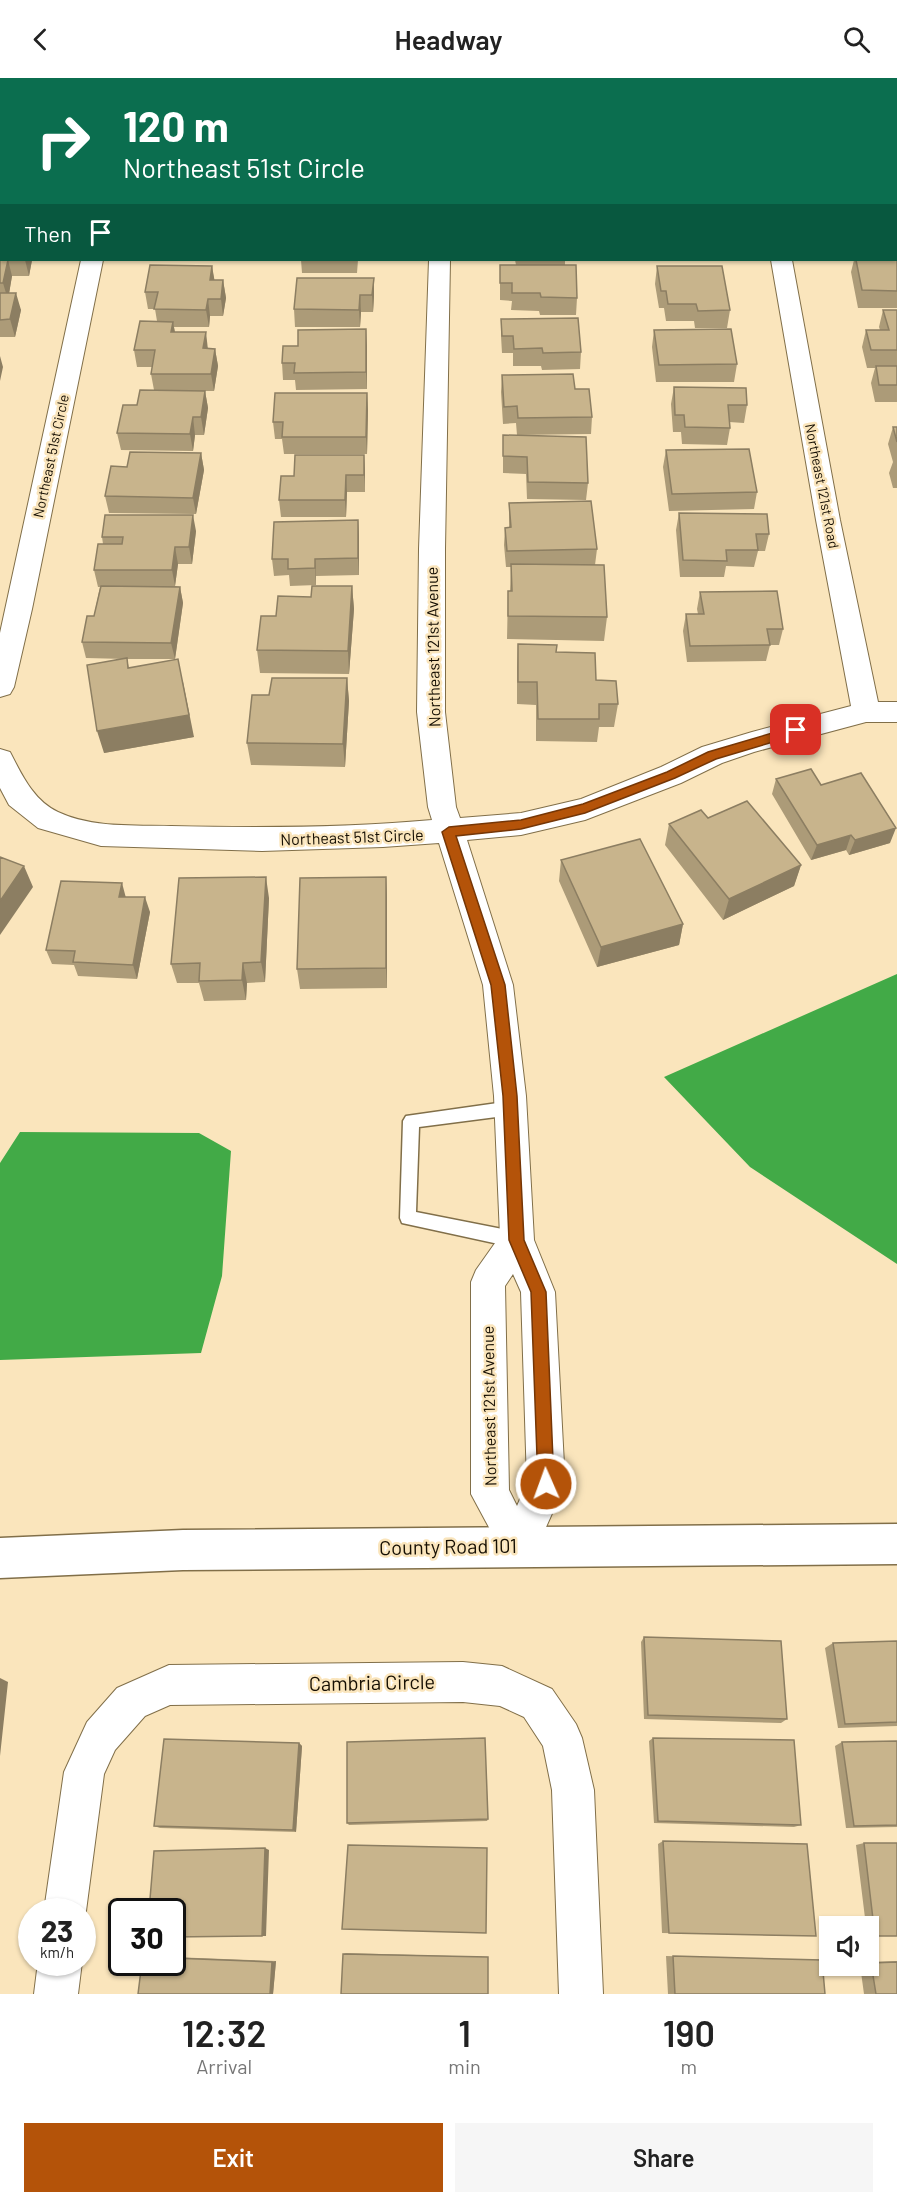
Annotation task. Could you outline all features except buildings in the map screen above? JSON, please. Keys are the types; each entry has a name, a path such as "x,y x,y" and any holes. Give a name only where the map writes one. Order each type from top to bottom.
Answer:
{"street":[{"name":"Northeast 51st Circle","path":"0,687 19,609 92,261"},
{"name":"Northeast 121st Avenue","path":"439,261 432,549 431,712 442,807 498,985 511,1108 517,1240 538,1292 546,1484 519,1546"},
{"name":"Northeast 121st Road","path":"781,261 866,712"},
{"name":"Northeast 51st Circle","path":"0,760 19,797 48,820 101,835 262,840 449,832 521,824 585,809 671,775 712,755 866,712 897,712"},
{"name":"Northeast 121st Avenue","path":"517,1240 488,1282 490,1494 519,1546"},
{"name":"County Road 101","path":"0,1558 183,1550 897,1544"},
{"name":"Cambria Circle","path":"67,1898 84,1772 101,1736 131,1702 169,1685 463,1682 502,1686 538,1703 562,1738 573,1790 581,1994"},
{"path":"56,1994 58,1976"}],"lane":[{"path":"511,1108 411,1121 408,1218 517,1240"}],"shaded area":[{"path":"897,974 897,1264 750,1167 664,1077"},
{"path":"20,1132 199,1133 231,1151 222,1276 201,1353 0,1360 0,1163"}],"route":[{"path":"546,1484 538,1292 517,1240 510,1096 498,985 449,832 521,824 585,809 671,775 712,755 796,730"}]}
